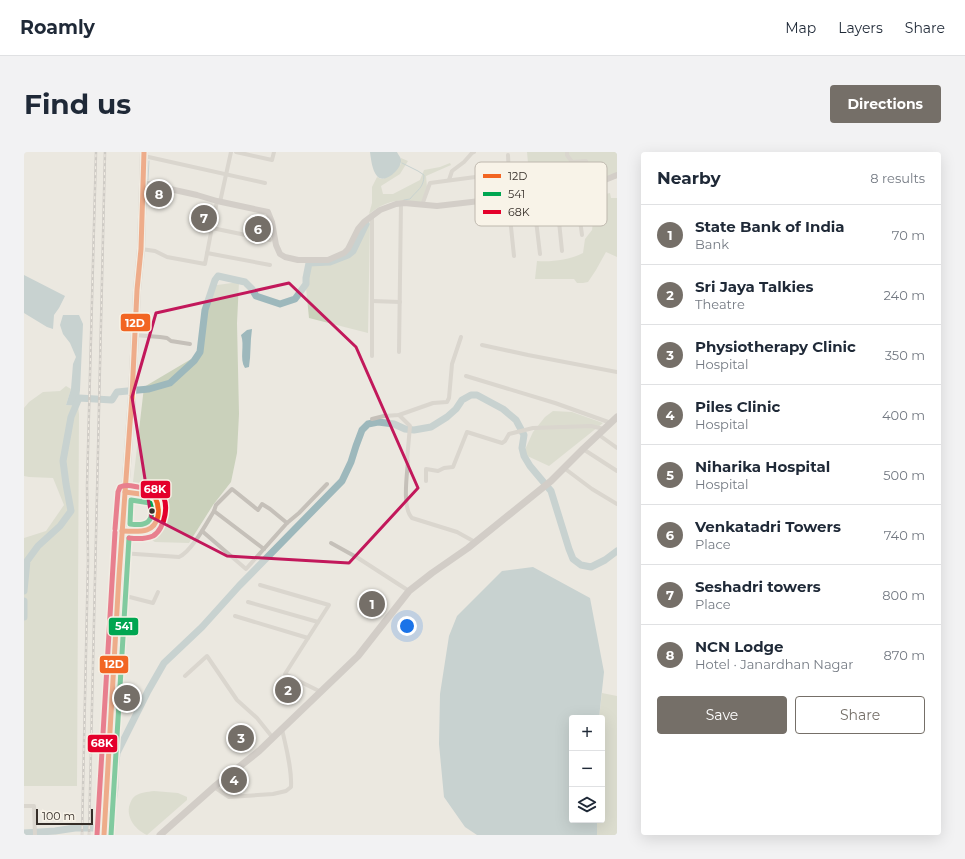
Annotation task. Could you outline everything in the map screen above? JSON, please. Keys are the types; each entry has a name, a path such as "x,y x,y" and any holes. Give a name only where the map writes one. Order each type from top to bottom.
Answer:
{"highway":[{"path":"104,835 118,594 132,396 134,335 141,249 144,154"}],"main road":[{"path":"160,835 214,787 259,751 358,656 409,591 475,542 544,487 617,417"}],"street":[{"path":"141,249 154,251 167,257 205,264 230,152"},
{"path":"236,152 272,160 274,152"},
{"path":"449,180 452,171 464,162 472,152"},
{"path":"566,152 567,156 572,162 586,162"},
{"path":"144,154 265,183"},
{"path":"508,154 508,162"},
{"path":"607,179 617,175"},
{"path":"422,205 430,184 475,177"},
{"path":"143,183 198,195 219,202 268,212 272,222 276,245 280,254 285,257 298,260 328,260 344,253 348,249 360,225 380,210 389,206 401,206 404,203 437,206 475,202"},
{"path":"399,352 401,206"},
{"path":"372,216 372,356"},
{"path":"511,226 514,256"},
{"path":"537,226 540,254"},
{"path":"559,226 562,251"},
{"path":"581,226 582,235"},
{"path":"212,228 270,240"},
{"path":"207,253 270,266"},
{"path":"372,301 400,302"},
{"path":"134,335 168,338 171,341 190,344"},
{"path":"372,419 384,416 399,416 433,403 447,402 449,398 452,364 461,337"},
{"path":"482,345 617,372"},
{"path":"466,376 554,403 611,423"},
{"path":"399,416 410,426 406,492 409,514 412,518 457,532 475,542"},
{"path":"426,481 426,469 438,471 444,468 453,467 467,432 502,443 505,441 508,434 533,428 591,426 601,432 617,448"},
{"path":"583,449 617,471"},
{"path":"564,468 592,489 617,504"},
{"path":"202,531 246,569 287,523 327,484"},
{"path":"121,554 179,557 184,555 202,531 216,505 232,489 258,510 262,504 287,523"},
{"path":"214,511 264,549"},
{"path":"331,543 358,558 409,591"},
{"path":"260,585 329,605 285,674 321,692"},
{"path":"118,594 153,603 158,592"},
{"path":"248,602 318,622"},
{"path":"235,616 308,638"},
{"path":"185,676 207,656 237,700 257,718 273,738"},
{"path":"214,787 229,797 273,794 286,791 291,787 291,775 282,729"},
{"path":"24,806 34,806 36,835"}],"highlighted area":[{"path":"289,283 356,347 418,488 349,563 227,556 151,517 132,397 156,313"}],"green space":[{"path":"527,152 617,152 617,178 607,181 607,162 528,162"},
{"path":"401,158 408,161 400,174 381,186 383,194 393,194 420,180 424,170 440,167 450,163 451,165 426,176 427,187 421,203 413,201 394,201 376,209 369,214 372,203 372,187 377,177 383,179 401,164"},
{"path":"610,193 611,198 617,198 617,257 606,252 588,282 577,283 574,279 535,279 537,261 561,260 583,253 585,239 592,230 592,226 607,226 607,194"},
{"path":"370,222 368,333 309,318 305,278 307,262 325,264 348,256 355,251"},
{"path":"239,282 237,323 239,414 237,453 231,482 213,505 189,543 155,542 147,537 159,528 163,519 160,495 148,491 136,490 133,482 144,387 198,355 210,286"},
{"path":"66,386 71,389 66,405 78,406 79,414 77,786 24,786 24,538 46,531 64,505 53,478 24,476 24,408 29,402 43,392 60,391"},
{"path":"553,411 572,412 603,423 549,466 523,454 533,432 545,417"},
{"path":"602,693 617,696 617,835 592,835 593,823 605,823 605,715 599,715"},
{"path":"154,791 178,793 187,797 187,800 147,835 133,824 129,816 129,807 135,796"}],"water":[{"path":"370,152 397,152 401,159 401,164 392,175 384,179 380,178 374,171"},
{"path":"24,275 65,296 54,315 53,329 24,313"},
{"path":"63,315 79,315 83,324 78,406 66,405 71,389 73,364 76,357 70,343 63,334 60,325"},
{"path":"252,329 249,367 245,368 242,360 241,335 247,330"},
{"path":"533,567 590,598 604,672 599,715 569,715 569,823 597,823 597,835 477,835 465,827 444,797 439,744 440,694 449,636 457,616 502,571"}],"waterway":[{"path":"148,180 149,161"},
{"path":"402,163 424,175 423,183 420,188 410,199 404,200"},
{"path":"24,591 27,561 38,546 60,526 71,511 63,461 71,417 79,398 112,400 117,392 149,389 170,383 194,361 200,352 205,310 215,280 218,276 245,282 256,296 280,304 295,299 306,284 309,263 330,262 348,255 353,251 366,224"},
{"path":"24,833 75,828 98,828 110,825 115,788 117,753 148,691 164,663 202,627 239,586 342,481 351,462 362,430 368,424 378,422 394,424 405,429 414,430 431,427 447,417 456,409 462,400 471,395 477,395 503,409 516,420 524,435 522,448 524,456 530,466 551,491 573,559 581,565 591,567 605,560 617,551"},
{"path":"24,601 24,617"}],"railway":[{"path":"82,835 88,560 87,486 96,152"},
{"path":"89,835 105,152"}],"transit line":[{"name":"12D","path":"104,835 119,576 132,396 137,290 141,249 144,152"},
{"name":"68K","path":"115,529 118,492 120,487 129,486 157,490 163,496 166,508 161,527 153,536 129,538"},
{"name":"12D","path":"122,531 144,531 149,529 156,522 158,516 158,506 155,497 125,492"},
{"name":"541","path":"131,500 150,503 151,517 148,522 139,525 130,524 131,500"},
{"name":"68K","path":"97,835 115,532"},
{"name":"541","path":"111,835 129,538"}],"place":[{"name":"NCN Lodge","path":"159,194"},
{"name":"Seshadri towers","path":"204,218"},
{"name":"Venkatadri Towers","path":"258,229"},
{"name":"State Bank of India","path":"372,604"},
{"name":"Sri Jaya Talkies","path":"288,690"},
{"name":"Niharika Hospital","path":"127,698"},
{"name":"Physiotherapy Clinic","path":"241,738"},
{"name":"Piles Clinic","path":"234,780"}]}
